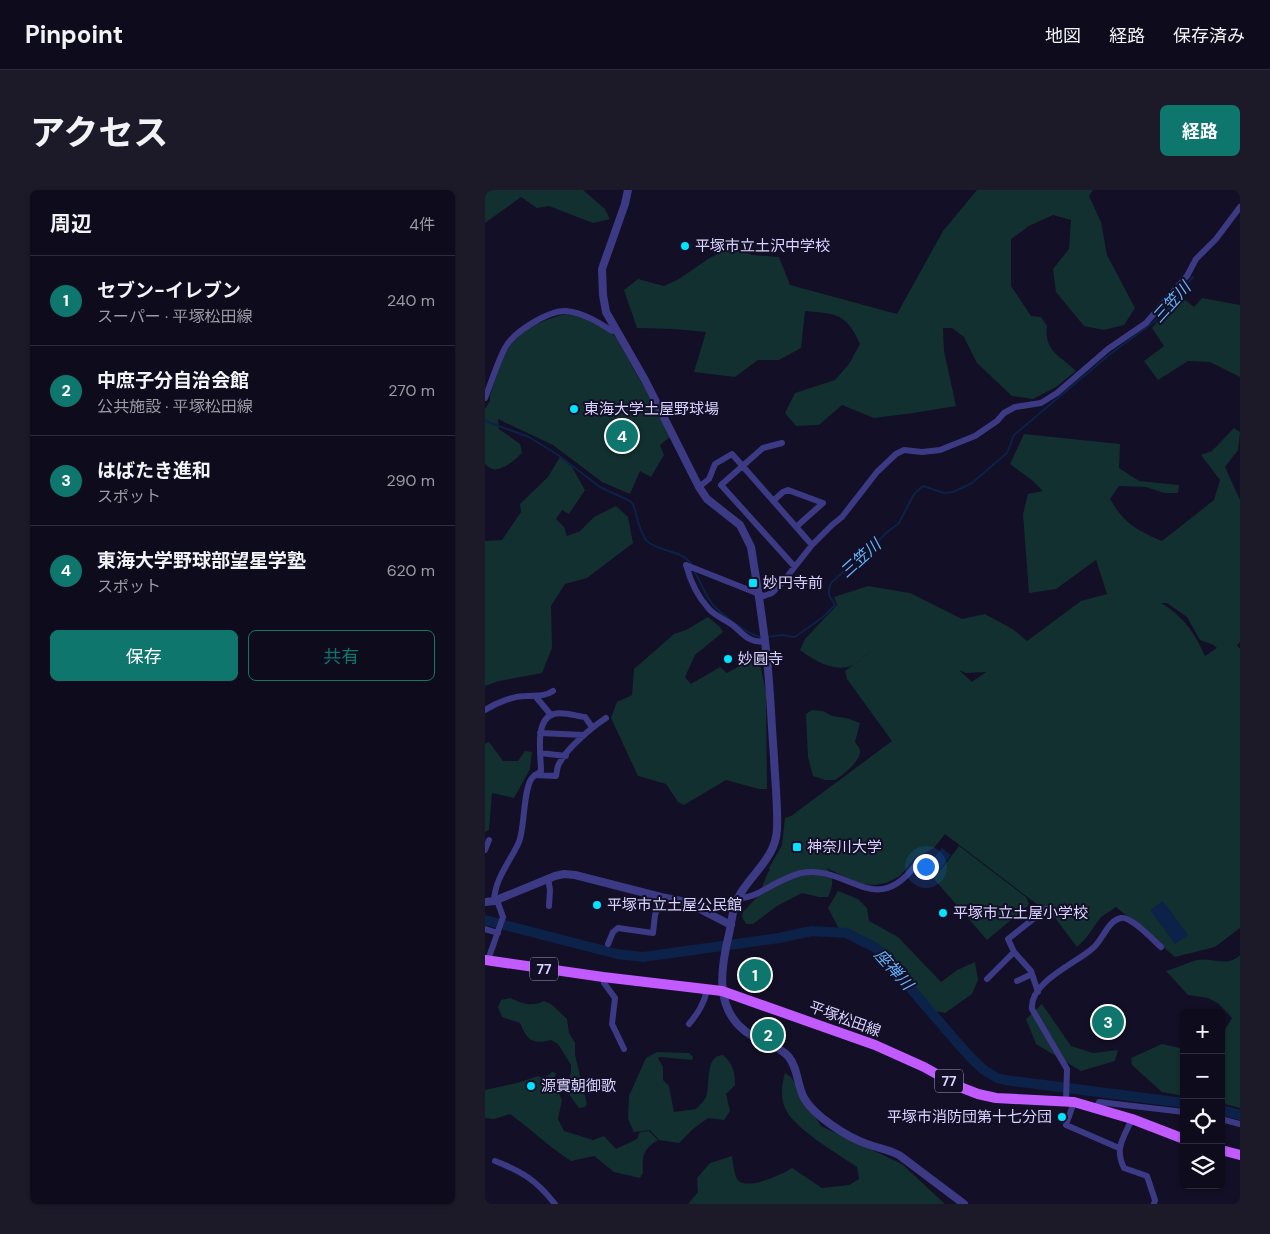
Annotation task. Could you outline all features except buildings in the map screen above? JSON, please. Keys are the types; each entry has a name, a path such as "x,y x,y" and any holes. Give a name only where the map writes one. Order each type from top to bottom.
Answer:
{"main road":[{"name":"平塚松田線","path":"487,960 603,977 722,991 875,1045 978,1094 1013,1099 1070,1102 1132,1119 1180,1137"},
{"path":"1225,1151 1240,1155"}],"street":[{"path":"628,190 625,204 602,269 606,312 645,380 699,487 707,498 740,525 747,535 751,546 764,638 769,681 777,828 775,841 767,859 737,900 725,951 722,991 730,1014 743,1030 754,1038 786,1054 792,1060 804,1098 816,1112 857,1140 899,1155 963,1204"},
{"path":"764,638 752,640 747,638 709,609 689,575 686,565 764,596 771,593 782,583 812,545 842,518 877,472 899,452 904,450 922,452 941,450 984,430 997,421 1004,413 1015,407 1047,399 1078,377 1108,350 1146,323 1189,273 1196,259 1216,239 1240,206"},
{"path":"485,398 506,346 527,326 545,317 564,311 585,315 612,331 615,330"},
{"path":"783,443 763,448 721,485 794,566"},
{"path":"699,487 709,479 715,464 732,454 812,545"},
{"path":"773,501 788,490 823,503 796,528"},
{"path":"485,710 493,704 525,696 536,697 553,691"},
{"path":"536,697 551,715"},
{"path":"494,901 494,891 499,878 519,840 530,782 541,771 540,733 542,724 555,713 585,717 592,727"},
{"path":"535,775 556,776 559,764 592,727 606,718"},
{"path":"540,733 584,736"},
{"path":"541,753 566,756"},
{"path":"485,850 489,840"},
{"path":"737,900 754,895 799,873 811,872 836,877 861,888 877,889 890,887 902,881 920,859"},
{"path":"485,902 494,901 548,878 564,874 575,874 686,902 731,925"},
{"path":"548,878 550,890 549,906"},
{"path":"609,944 613,932 618,928 653,933 655,915 661,897"},
{"path":"487,960 499,932 502,919 498,903 494,901"},
{"path":"1038,992 1032,974 1014,952 1008,939 1046,909"},
{"path":"1119,1148 1067,1126 1070,1102 1067,1069 1052,1046 1031,1004 1049,977 1093,948 1109,925 1120,918 1128,918 1161,947"},
{"path":"485,929 499,932"},
{"path":"987,979 1014,952"},
{"path":"1017,981 1032,974"},
{"path":"603,977 604,983 615,998 612,1024 625,1049"},
{"path":"689,1024 705,1002 707,990"},
{"path":"1096,1108 1099,1102 1180,1112"},
{"path":"1132,1119 1119,1148 1124,1168 1147,1176 1150,1180 1155,1200 1154,1204"},
{"path":"1225,1121 1240,1124"},
{"path":"495,1161 517,1170 530,1178 555,1204"}],"green space":[{"path":"489,190 583,190 605,209 610,219 593,223 549,206 537,208 521,197 485,223 485,194"},
{"path":"977,190 1093,190 1089,196 1101,222 1107,255 1135,308 1124,325 1104,330 1084,326 1056,292 1053,269 1069,249 1071,220 1053,215 1029,226 1011,239 1011,286 1031,316 1041,317 1047,326 1048,342 1054,352 1076,371 1056,387 1033,399 1012,396 977,363 964,337 952,328 943,328 944,351 956,406 874,418 842,405 819,425 796,426 785,413 795,393 835,380 849,364 860,344 850,326 839,317 825,313 805,311 801,348 779,360 758,360 735,377 694,372 706,332 637,328 624,290 638,279 664,286 733,246 752,255 779,257 790,285 897,314 943,231"},
{"path":"1179,295 1194,307 1202,298 1240,305 1240,377 1210,362 1188,361 1158,380 1144,361 1164,346 1152,328"},
{"name":"東海大学土屋野球場","path":"566,314 596,323 615,336 670,437 660,445 664,455 651,477 640,471 630,494 602,482 553,445 498,419 499,429 520,444 522,453 500,469 492,469 485,464 485,409 490,401 501,364 507,352 522,333 548,319"},
{"path":"1234,428 1240,432 1238,450 1225,467 1240,500 1240,642 1237,645 1240,649 1240,928 1215,947 1175,957 1116,907 1101,917 1077,947 1055,918 945,834 934,848 915,858 900,876 886,883 875,885 861,884 826,868 832,878 828,897 802,893 777,906 753,924 746,924 742,917 743,912 759,895 770,870 769,868 782,845 785,818 791,816 892,741 847,679 845,671 854,664 841,668 828,666 800,650 805,639 837,605 834,597 868,586 910,593 962,619 985,614 1014,630 1027,641 1081,601 1107,594 1096,560 1056,589 1029,593 1023,514 1028,494 1043,491 1010,464 1024,434 1120,444 1119,468 1139,481 1179,485 1178,493 1164,493 1146,487 1119,486 1110,499 1120,514 1131,525 1162,541 1214,500 1220,480 1201,455 1212,451","holes":["1161,603 1167,603 1187,617 1200,640 1217,648 1205,656 1197,640 1182,619","959,670 966,673 986,672 972,682"]},
{"path":"560,457 572,467 585,490 569,514 562,510 556,519 564,527 567,536 580,531 594,517 616,506 628,517 633,543 587,578 565,584 551,606 552,648 542,673 499,681 485,686 485,541 502,540 521,512 520,504 548,477"},
{"path":"708,617 723,632 695,655 685,677 691,684 720,667 727,673 739,666 747,654 753,652 758,655 766,692 767,789 759,789 726,780 684,805 678,802 666,784 638,776 611,718 617,702 632,695 634,669 674,634 686,630"},
{"path":"812,710 823,711 832,716 860,723 855,742 860,750 859,757 850,768 835,780 825,780 813,776 808,757 806,714"},
{"path":"489,742 503,761 518,761 525,751 532,752 530,769 514,798 492,793 489,830 485,832 485,744"},
{"path":"959,846 1027,898 1029,905 987,940 934,879"},
{"path":"838,891 858,899 867,908 869,921 898,937 941,982 957,970 975,962 978,980 972,994 945,1013 934,1011 913,992 880,954 838,927 828,908"},
{"path":"1240,955 1240,1108 1225,1104 1225,1029 1232,1018 1219,1004 1208,998 1188,995 1166,971 1197,960 1225,962 1235,959"},
{"path":"510,998 527,1004 544,1001 551,1004 567,1019 569,1033 575,1043 575,1055 587,1104 585,1107 579,1108 568,1093 567,1087 571,1065 558,1044 551,1040 539,1042 531,1040 525,1034 520,1023 502,1017 498,1007 501,1000"},
{"path":"1042,1004 1071,1046 1093,1053 1118,1050 1115,1061 1081,1071 1036,1044 1026,1019"},
{"path":"1162,1044 1180,1048 1180,1095 1162,1092 1132,1065 1131,1058"},
{"path":"657,1052 689,1053 693,1057 692,1060 658,1058 663,1067 663,1080 669,1086 674,1112 696,1109 703,1102 706,1097 709,1072 713,1060 723,1055 726,1058 733,1068 735,1085 726,1094 730,1111 724,1120 708,1118 679,1143 659,1140 650,1130 634,1132 628,1119 629,1096 646,1058"},
{"path":"552,1072 556,1074 553,1081 562,1100 558,1119 564,1131 593,1140 604,1136 616,1149 637,1139 640,1132 649,1131 658,1140 646,1150 643,1173 640,1178 614,1172 594,1156 571,1161 510,1114 494,1119 485,1118 485,1090 538,1076 545,1077"},
{"path":"785,1073 791,1077 821,1126 902,1164 945,1204 688,1204 698,1192 697,1178 710,1163 732,1156 736,1177 741,1183 748,1184 764,1181 792,1168 822,1188 849,1185 859,1179 857,1167 806,1132 790,1116 782,1099"}],"water":[{"path":"942,848 951,855 938,872 929,865"},
{"path":"1163,901 1188,935 1175,944 1150,910"}],"waterway":[{"name":"三笠川","path":"766,637 782,635 795,637 823,617 835,605 829,595 831,583 861,559 886,533 899,523 914,494 923,486 944,493 953,492 972,483 1007,453 1014,435 1109,355 1155,321 1193,277"},
{"name":"三笠川","path":"485,421 529,437 558,455 600,487 630,501 633,504 640,528 647,541 658,548 682,556 691,564"},
{"name":"三笠川","path":"694,571 717,609 743,629 761,637"},
{"name":"座禅川","path":"485,920 617,954 643,957 779,938 812,931 846,933 876,948 971,1058 984,1070 997,1078 1180,1102"},
{"name":"座禅川","path":"1225,1111 1240,1115"}],"place":[{"name":"平塚市立土沢中学校","path":"685,246"},
{"name":"東海大学土屋野球場","path":"574,409"},
{"name":"東海大学野球部望星学塾","path":"622,436"},
{"name":"妙円寺前","path":"753,583"},
{"name":"妙圓寺","path":"728,659"},
{"name":"神奈川大学","path":"797,847"},
{"name":"平塚市立土屋公民館","path":"597,905"},
{"name":"平塚市立土屋小学校","path":"943,913"},
{"name":"セブン-イレブン","path":"755,975"},
{"name":"はばたき進和","path":"1108,1022"},
{"name":"中庶子分自治会館","path":"768,1035"},
{"name":"源實朝御歌","path":"531,1086"},
{"name":"平塚市消防団第十七分団","path":"1062,1117"}]}
